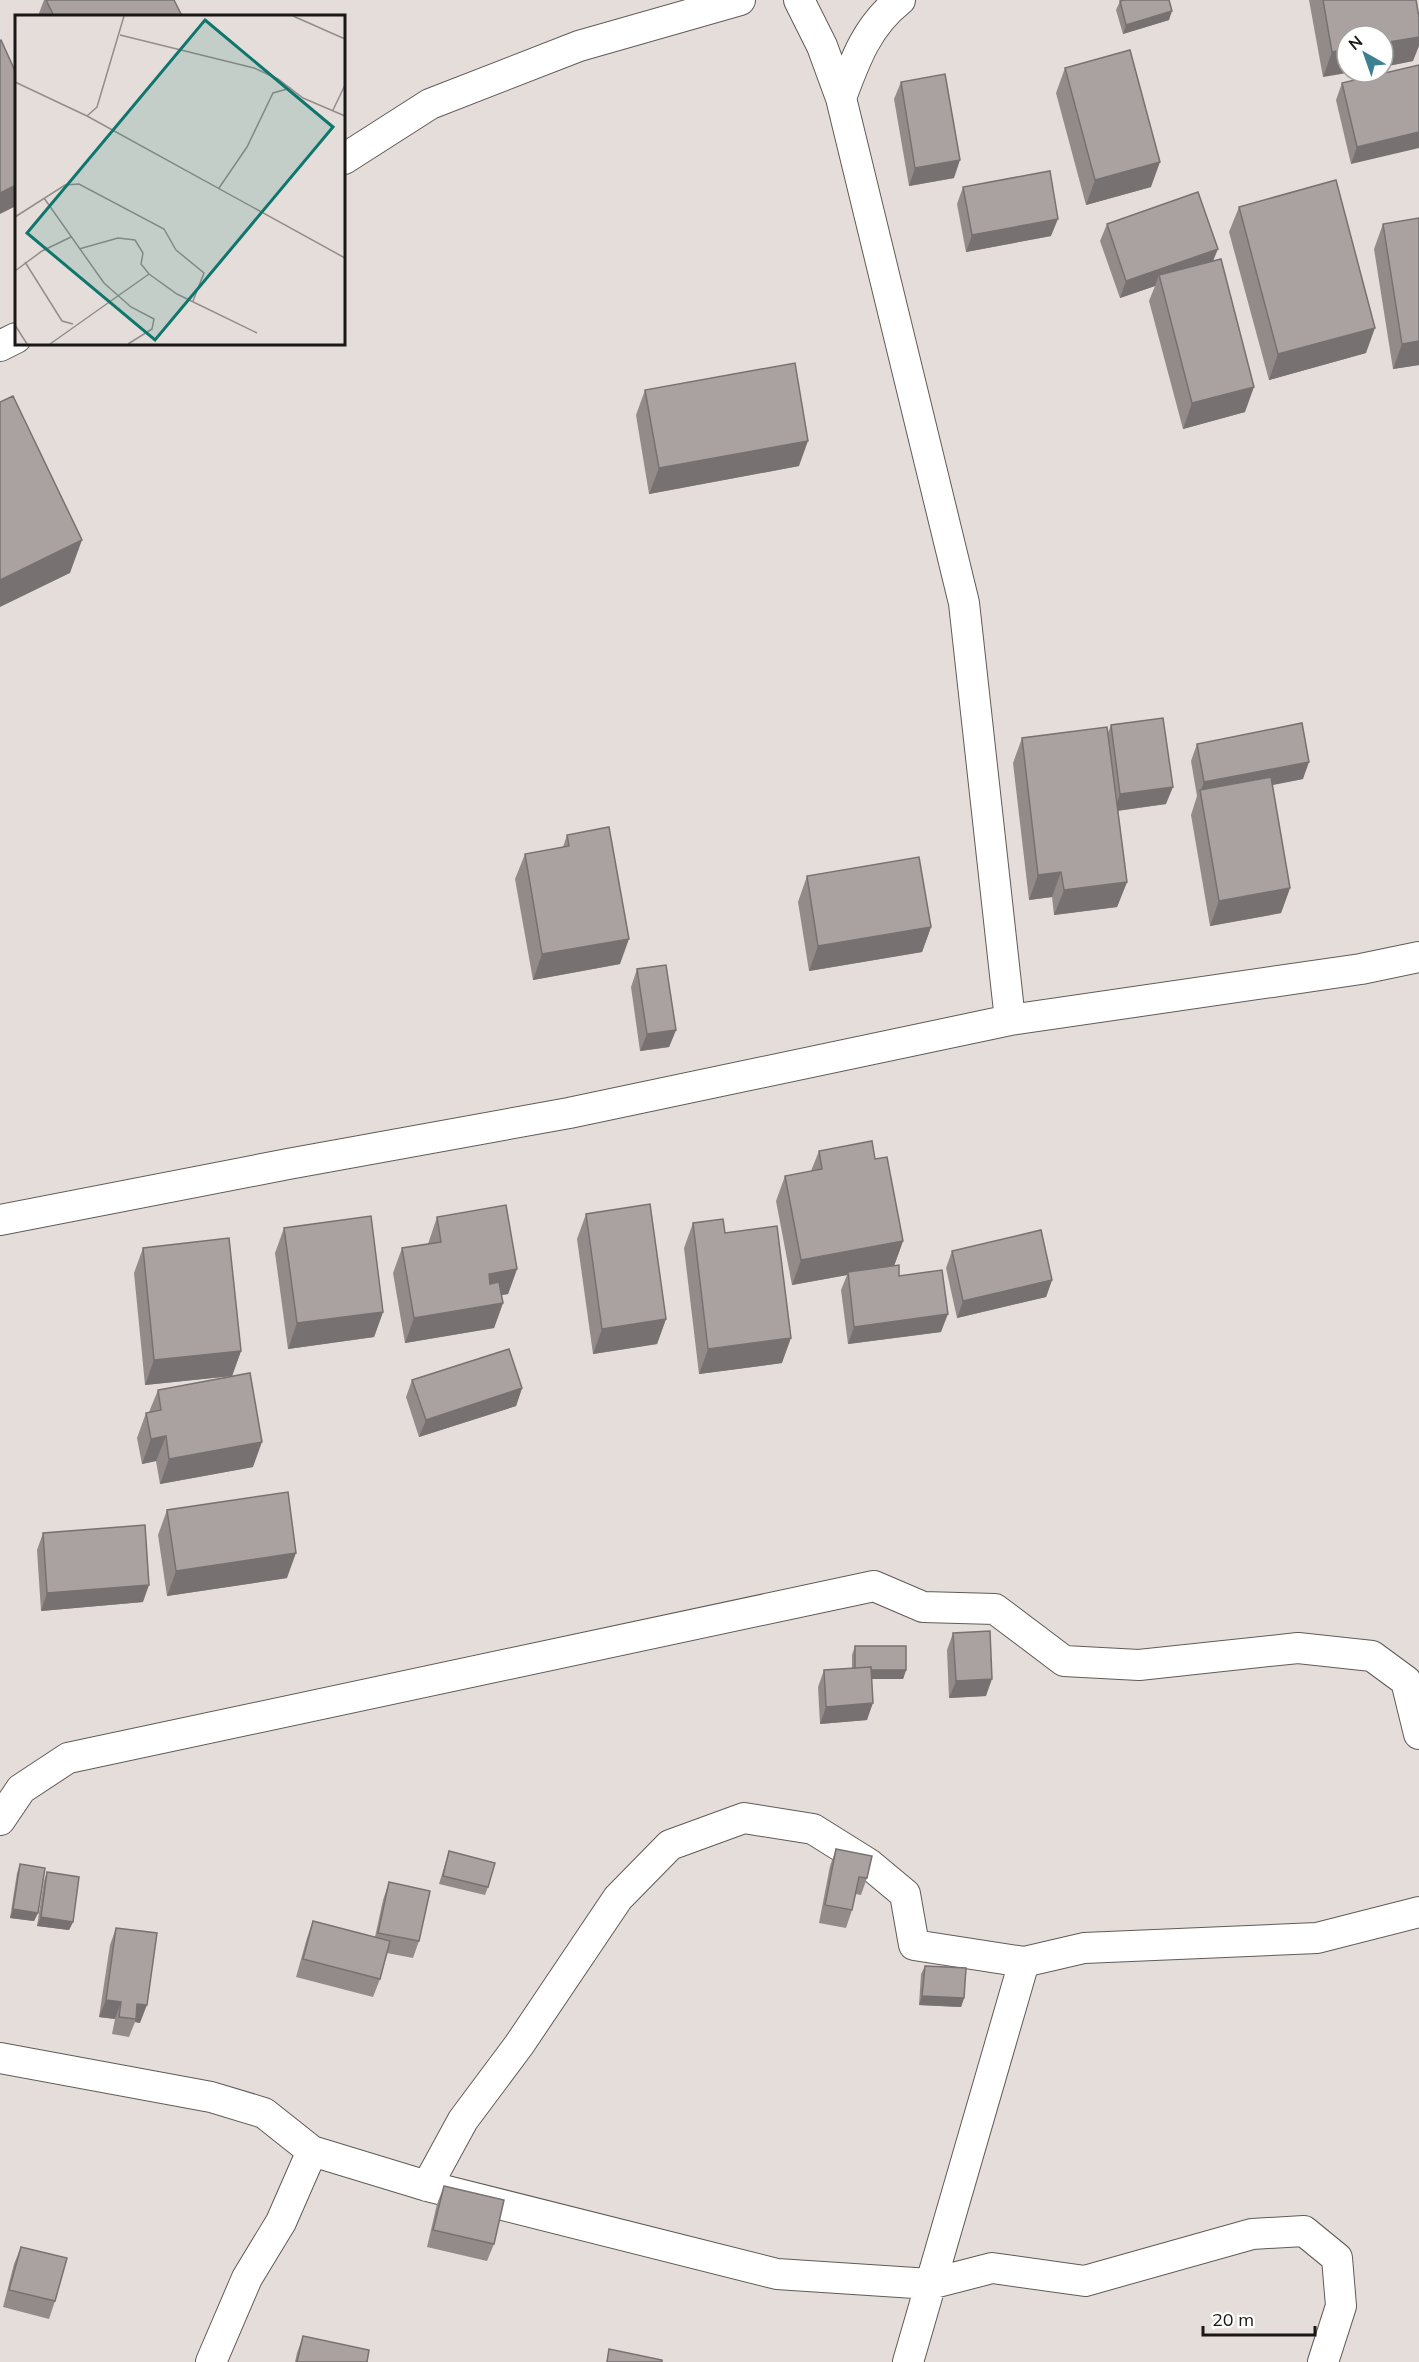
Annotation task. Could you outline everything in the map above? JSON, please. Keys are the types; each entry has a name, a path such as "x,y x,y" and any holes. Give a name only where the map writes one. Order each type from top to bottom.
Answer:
{"street":[{"path":"345,158 430,104 579,46 740,0"},
{"path":"800,0 822,46 841,98 964,603 1010,1020"},
{"path":"841,98 857,52 885,12 900,0"},
{"path":"0,346 15,338"},
{"path":"0,1220 288,1164 569,1113 1010,1020 1361,969 1419,957"},
{"path":"0,1820 21,1789 68,1758 873,1586 923,1607 995,1609 1064,1660 1139,1665 1298,1648 1372,1656 1406,1681 1419,1734"},
{"path":"427,2186 463,2120 519,2045 618,1898 670,1845 744,1818 813,1829 869,1864 905,1894 914,1945 1024,1962 1084,1948 1317,1938 1419,1912"},
{"path":"908,2362 1024,1962"},
{"path":"0,2058 211,2097 264,2113 312,2151 427,2186 777,2274 930,2284 992,2268 1085,2281 1252,2234 1304,2231 1337,2258 1341,2306 1323,2362"},
{"path":"211,2362 247,2278 281,2222 312,2151"}],"building":[{"path":"46,0 174,0 182,15 54,15"},
{"path":"1169,0 1172,11 1126,25 1120,1"},
{"path":"1323,0 1416,0 1419,37 1395,41 1395,24 1335,24 1335,51 1332,52"},
{"path":"0,41 15,71 15,186 0,193"},
{"path":"1130,50 1160,162 1095,180 1065,68"},
{"path":"1419,65 1419,132 1357,147 1342,84 1395,84 1395,71"},
{"path":"945,74 960,160 915,168 901,82"},
{"path":"1050,171 1058,219 972,235 963,187"},
{"path":"1336,180 1375,328 1278,354 1239,207"},
{"path":"1198,192 1218,249 1126,281 1107,224"},
{"path":"1419,218 1419,341 1402,344 1383,224"},
{"path":"1221,259 1254,387 1192,403 1159,275"},
{"path":"795,363 808,441 659,468 645,390"},
{"path":"13,396 82,540 0,580 0,402"},
{"path":"1163,718 1173,787 1120,794 1111,725"},
{"path":"1302,723 1309,762 1204,782 1197,744"},
{"path":"1107,727 1127,882 1064,890 1061,872 1038,875 1022,738"},
{"path":"1271,777 1290,888 1219,901 1200,790"},
{"path":"609,827 629,939 542,954 525,854 569,846 567,835"},
{"path":"919,857 931,927 818,946 807,876"},
{"path":"666,965 676,1030 647,1034 637,969"},
{"path":"872,1141 875,1159 887,1157 903,1241 801,1260 785,1176 822,1169 819,1151"},
{"path":"650,1204 666,1319 602,1329 586,1214"},
{"path":"506,1205 517,1269 489,1274 490,1284 499,1282 503,1303 414,1318 402,1248 441,1242 437,1217"},
{"path":"371,1216 383,1312 297,1323 284,1228"},
{"path":"723,1219 725,1233 777,1226 791,1338 708,1349 693,1223"},
{"path":"1041,1230 1052,1280 963,1301 952,1251"},
{"path":"229,1238 241,1351 154,1360 143,1248"},
{"path":"899,1265 899,1276 942,1270 948,1314 854,1327 848,1272"},
{"path":"509,1349 522,1388 426,1420 412,1380"},
{"path":"250,1373 262,1442 169,1459 166,1436 151,1439 146,1413 161,1410 158,1390"},
{"path":"288,1492 296,1553 176,1571 167,1510"},
{"path":"145,1525 149,1585 47,1593 43,1533"},
{"path":"990,1631 992,1679 956,1681 953,1633"},
{"path":"855,1646 906,1646 906,1670 855,1668"},
{"path":"871,1667 873,1703 826,1707 824,1670"},
{"path":"836,1849 872,1856 867,1878 859,1877 852,1910 825,1905"},
{"path":"449,1851 495,1863 488,1887 443,1876"},
{"path":"20,1864 45,1868 38,1913 13,1909"},
{"path":"47,1872 79,1877 73,1922 41,1917"},
{"path":"389,1882 430,1891 419,1941 378,1933"},
{"path":"313,1921 390,1941 380,1979 303,1959"},
{"path":"116,1928 157,1933 147,2005 137,2004 136,2019 119,2017 121,2002 106,2000"},
{"path":"925,1966 966,1968 964,1998 922,1996"},
{"path":"444,2186 504,2200 494,2244 433,2230"},
{"path":"21,2247 67,2258 55,2301 9,2290"},
{"path":"303,2336 369,2350 367,2362 297,2362"},
{"path":"609,2349 662,2360 662,2362 607,2362"}]}
